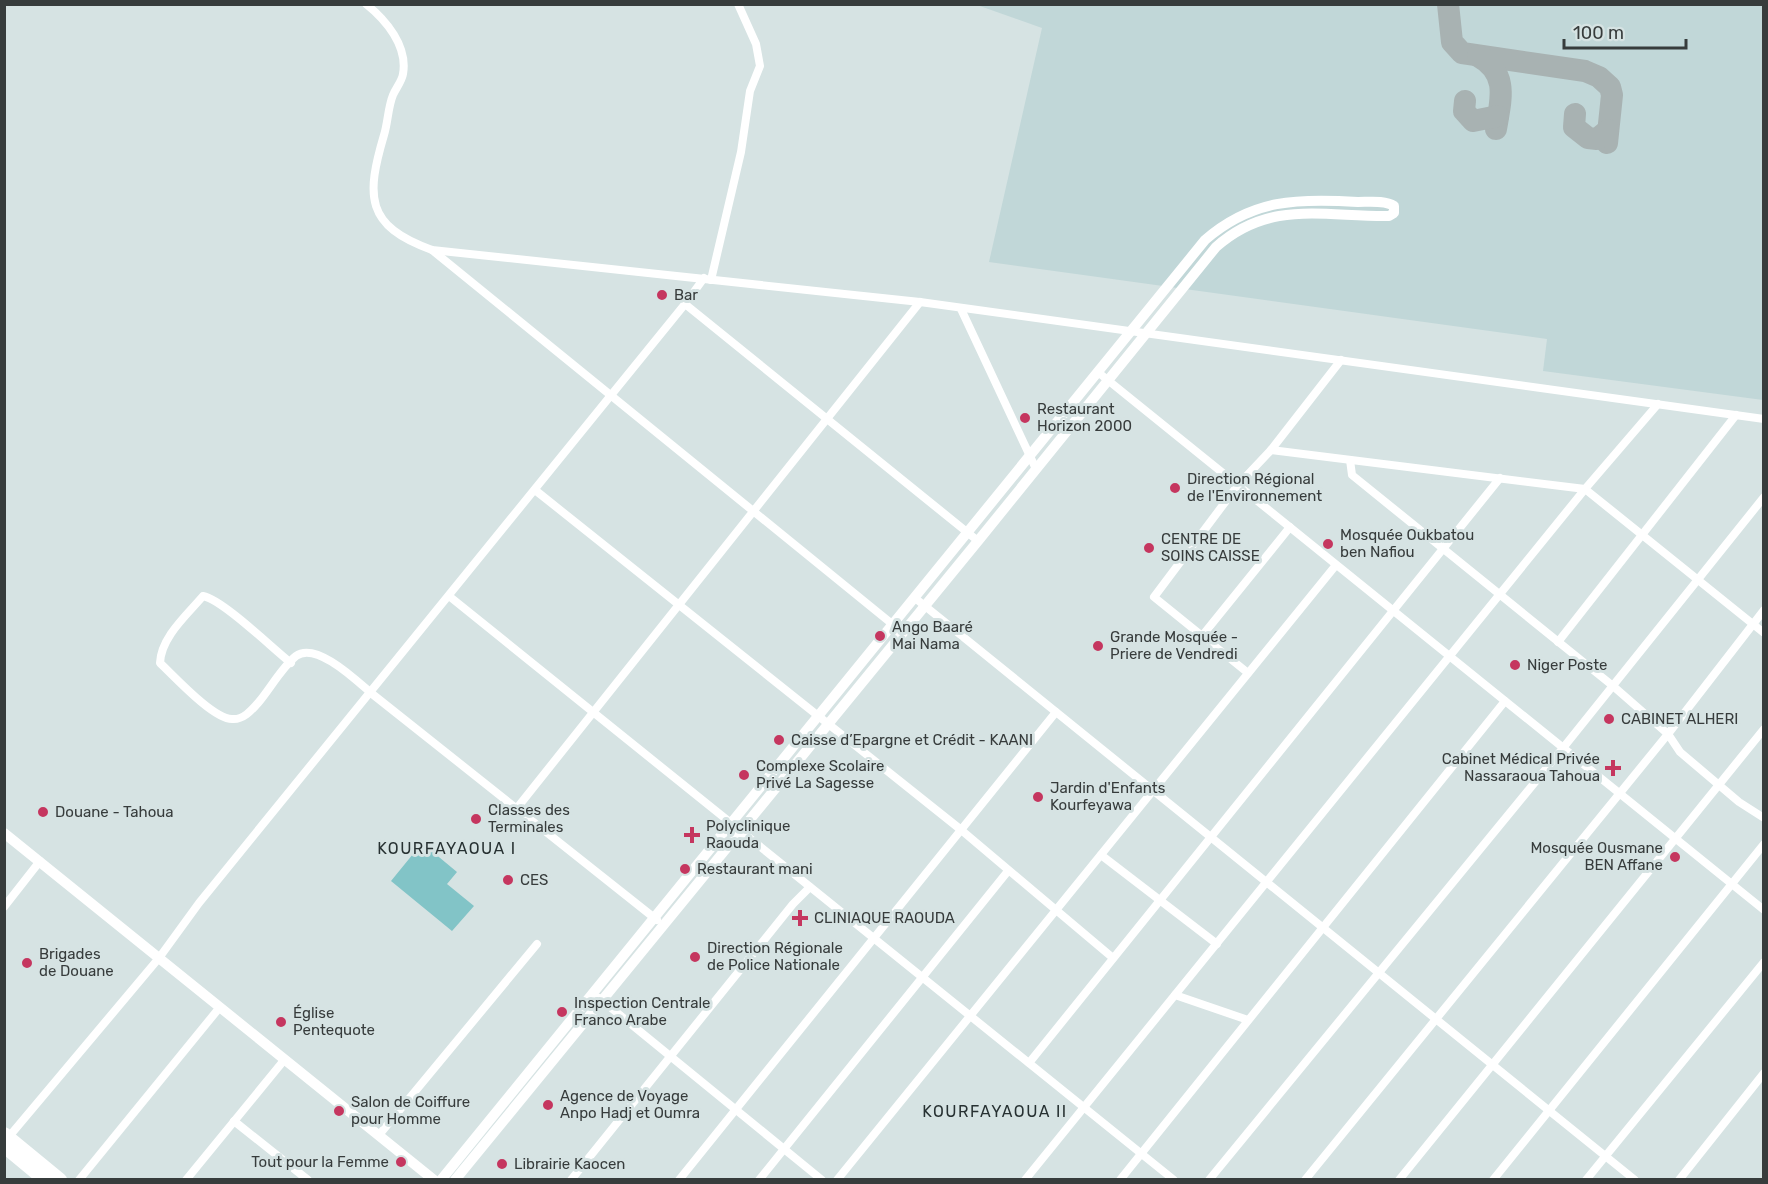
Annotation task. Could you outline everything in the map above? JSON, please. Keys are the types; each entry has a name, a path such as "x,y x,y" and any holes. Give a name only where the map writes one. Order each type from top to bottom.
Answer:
{"main road":[{"path":"5,1140 45,1179"},
{"path":"5,1140 60,1179"}],"street":[{"path":"366,4 391,28 400,52 403,74 392,96 379,153 373,198 381,218 394,232 409,242 432,250 920,302 1764,419"},
{"path":"5,1140 159,958 199,903 685,304 708,279 741,152 750,91 760,66 756,44 738,4"},
{"path":"441,1179 597,996 823,721 897,629 915,598 1205,240 1235,218 1283,201 1391,203 1395,208 1394,213 1389,216 1313,212 1260,219 1244,226 1216,247 978,542 925,605 897,629"},
{"path":"432,250 897,629"},
{"path":"517,808 920,302"},
{"path":"685,304 978,542"},
{"path":"961,309 1036,469"},
{"path":"1248,674 1154,597 1238,485 1271,450 1341,360"},
{"path":"1099,373 1764,910"},
{"path":"1025,1179 1499,594 1658,405"},
{"path":"1558,642 1736,415"},
{"path":"1271,450 1585,489 1764,633"},
{"path":"1350,460 1352,475 1612,686 1668,734 1680,752 1739,802 1764,818"},
{"path":"1029,1063 1500,478"},
{"path":"535,490 960,829 1113,958"},
{"path":"1209,1179 1563,748 1764,497"},
{"path":"1202,636 1290,527"},
{"path":"837,1179 1336,565"},
{"path":"291,663 212,598 203,596 168,638 160,654 160,663 216,713 231,720 247,715 275,683 290,665 297,655 308,653 324,657 347,672 370,693 659,921"},
{"path":"449,596 1174,1179"},
{"path":"915,598 1635,1179"},
{"path":"1305,1179 1668,734 1764,610"},
{"path":"1120,1179 1504,701"},
{"path":"679,1179 1056,712"},
{"path":"1399,1179 1764,729"},
{"path":"4,833 434,1179"},
{"path":"1493,1179 1764,844"},
{"path":"1101,855 1217,944"},
{"path":"4,907 40,861"},
{"path":"759,1179 1008,871"},
{"path":"571,1179 793,904 810,887"},
{"path":"379,1135 537,944"},
{"path":"1586,1179 1764,962"},
{"path":"1175,995 1248,1020"},
{"path":"597,996 822,1179"},
{"path":"455,1179 597,996"},
{"path":"79,1179 220,1007"},
{"path":"186,1179 285,1059"},
{"path":"1679,1179 1764,1073"},
{"path":"234,1121 308,1179"}],"shaded area":[{"path":"977,5 1763,5 1763,400 1543,371 1547,339 989,262 1042,28"},
{"path":"422,843 457,872 447,884 474,906 452,931 391,881"}],"taxiway":[{"path":"1448,4 1452,42 1462,53 1585,71 1599,77 1610,87 1612,95 1607,143"},
{"path":"1478,56 1495,70 1499,79 1501,97 1496,129"},
{"path":"1465,101 1464,111 1473,121 1498,116"},
{"path":"1575,114 1574,127 1588,138 1597,139 1608,130"}],"place":[{"name":"Bar","path":"662,295"},
{"name":"Restaurant Horizon 2000","path":"1025,418"},
{"name":"Direction Régional de l'Environnement","path":"1175,488"},
{"name":"Mosquée Oukbatou ben Nafiou","path":"1328,544"},
{"name":"CENTRE DE SOINS CAISSE","path":"1149,548"},
{"name":"Ango Baaré Mai Nama","path":"880,636"},
{"name":"Grande Mosquée - Priere de Vendredi","path":"1098,646"},
{"name":"Niger Poste","path":"1515,665"},
{"name":"CABINET ALHERI","path":"1609,719"},
{"name":"Caisse d’Epargne et Crédit - KAANI","path":"779,740"},
{"name":"Cabinet Médical Privée Nassaraoua Tahoua","path":"1613,768"},
{"name":"Complexe Scolaire Privé La Sagesse","path":"744,775"},
{"name":"Jardin d'Enfants Kourfeyawa","path":"1038,797"},
{"name":"Douane - Tahoua","path":"43,812"},
{"name":"Classes des Terminales","path":"476,819"},
{"name":"Polyclinique Raouda","path":"692,835"},
{"name":"Mosquée Ousmane BEN Affane","path":"1675,857"},
{"name":"Restaurant mani","path":"685,869"},
{"name":"CES","path":"508,880"},
{"name":"CLINIAQUE RAOUDA","path":"800,918"},
{"name":"Direction Régionale de Police Nationale","path":"695,957"},
{"name":"Brigades de Douane","path":"27,963"},
{"name":"Inspection Centrale Franco Arabe","path":"562,1012"},
{"name":"Église Pentequote","path":"281,1022"},
{"name":"Agence de Voyage Anpo Hadj et Oumra","path":"548,1105"},
{"name":"Salon de Coiffure pour Homme","path":"339,1111"},
{"name":"Tout pour la Femme","path":"401,1162"},
{"name":"Librairie Kaocen","path":"502,1164"}],"district":[{"name":"KOURFAYAOUA I","path":"447,848"},
{"name":"KOURFAYAOUA II","path":"995,1111"}]}
